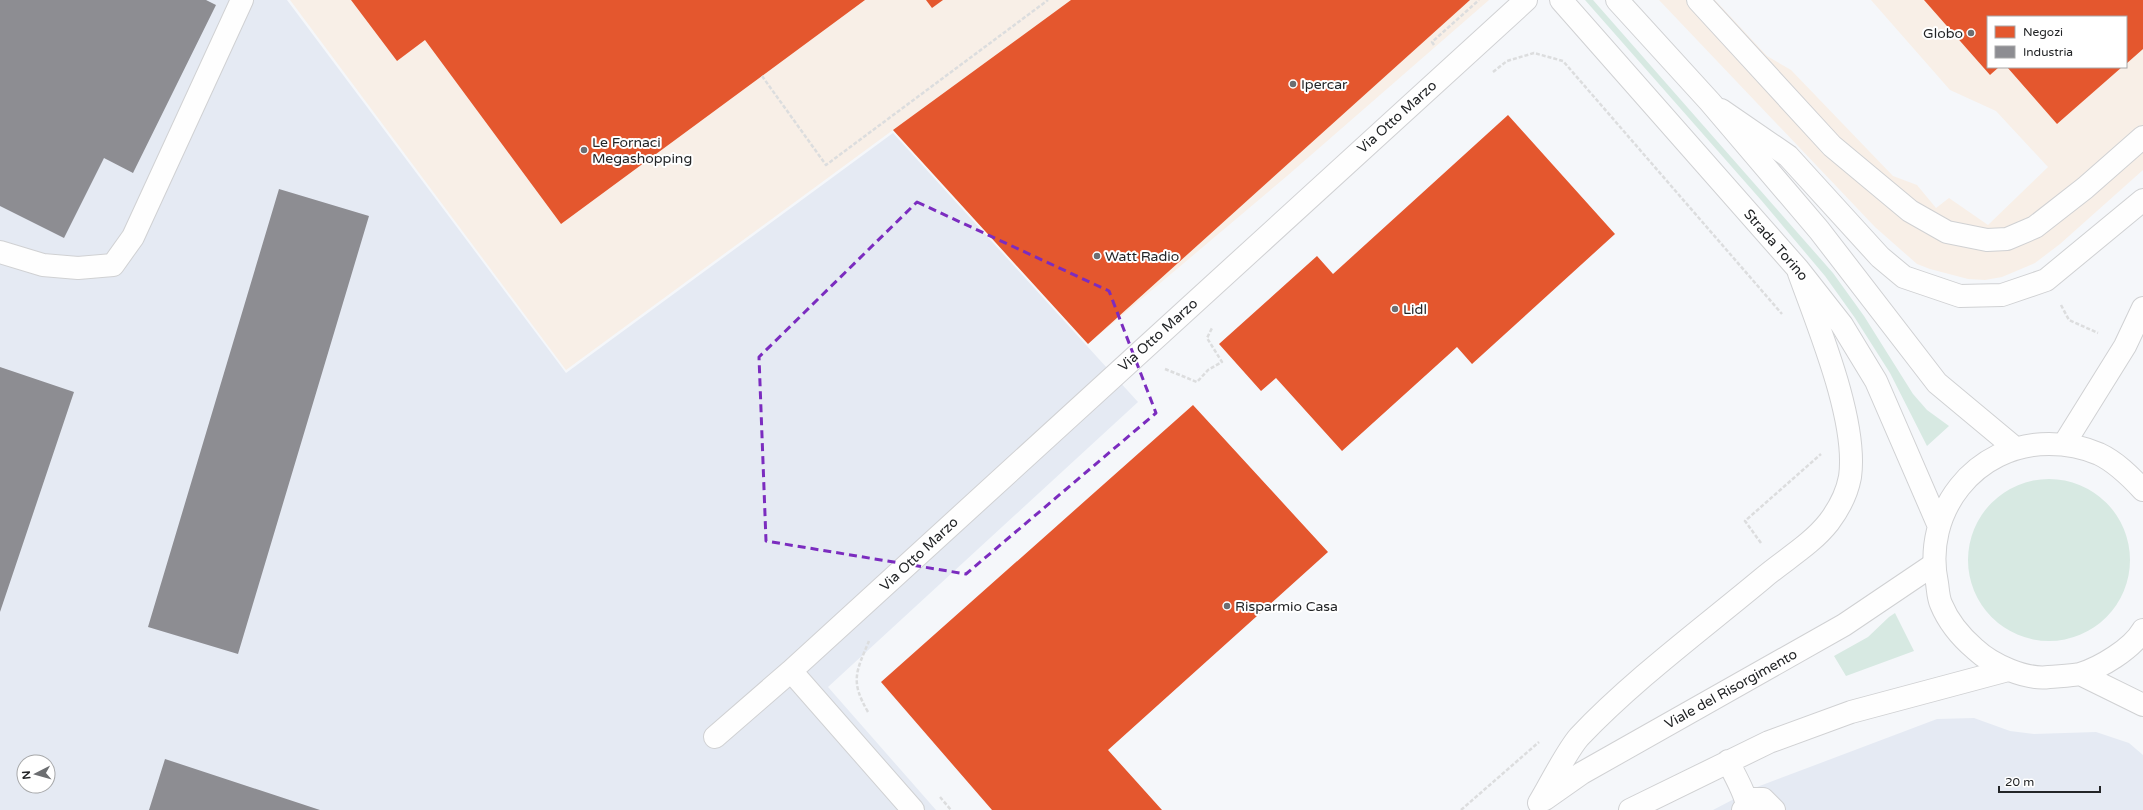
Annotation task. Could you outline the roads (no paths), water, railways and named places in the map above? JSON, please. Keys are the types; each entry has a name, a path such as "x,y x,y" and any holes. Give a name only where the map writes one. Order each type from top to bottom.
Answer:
{"street":[{"path":"0,252 44,265 78,268 112,265 133,237 242,0"},
{"name":"Via Otto Marzo","path":"715,737 792,671 1526,0"},
{"name":"Strada Torino","path":"1561,0 1798,269 1842,326 1876,381 1938,524"},
{"path":"1617,0 1710,102 1819,230 1937,383 2015,448"},
{"path":"1698,0 1832,146 1910,211 1947,232 1987,240 2007,239 2035,227 2085,188 2143,137"},
{"path":"1710,102 1788,156 1880,257 1904,277 1960,296 2002,295 2046,280 2143,200"},
{"path":"1534,806 1578,739 1620,698 1774,568 1810,542 1828,523 1842,502 1850,477 1849,447 1845,413 1826,349 1798,269"},
{"path":"2064,444 2125,346 2143,308"},
{"path":"2143,490 2124,470 2098,454 2064,444 2034,444 2015,448 1992,458 1971,474 1950,498 1938,524 1933,550 1933,565 1941,604 1961,637 1982,656 2008,670 2043,678 2080,674 2112,659 2143,630"},
{"name":"Viale del Risorgimento","path":"1534,806 1582,773 1844,625 1933,565"},
{"path":"1630,810 1769,742 1851,712 2008,670"},
{"path":"792,671 913,810"},
{"path":"2080,674 2143,705"},
{"path":"1728,761 1745,804 1763,799 1774,810"}],"place":[{"name":"Globo","path":"1971,33"},
{"name":"Ipercar","path":"1293,84"},
{"name":"Le Fornaci Megashopping","path":"584,150"},
{"name":"Watt Radio","path":"1097,256"},
{"name":"Lidl","path":"1395,309"},
{"name":"Risparmio Casa","path":"1227,606"}]}
